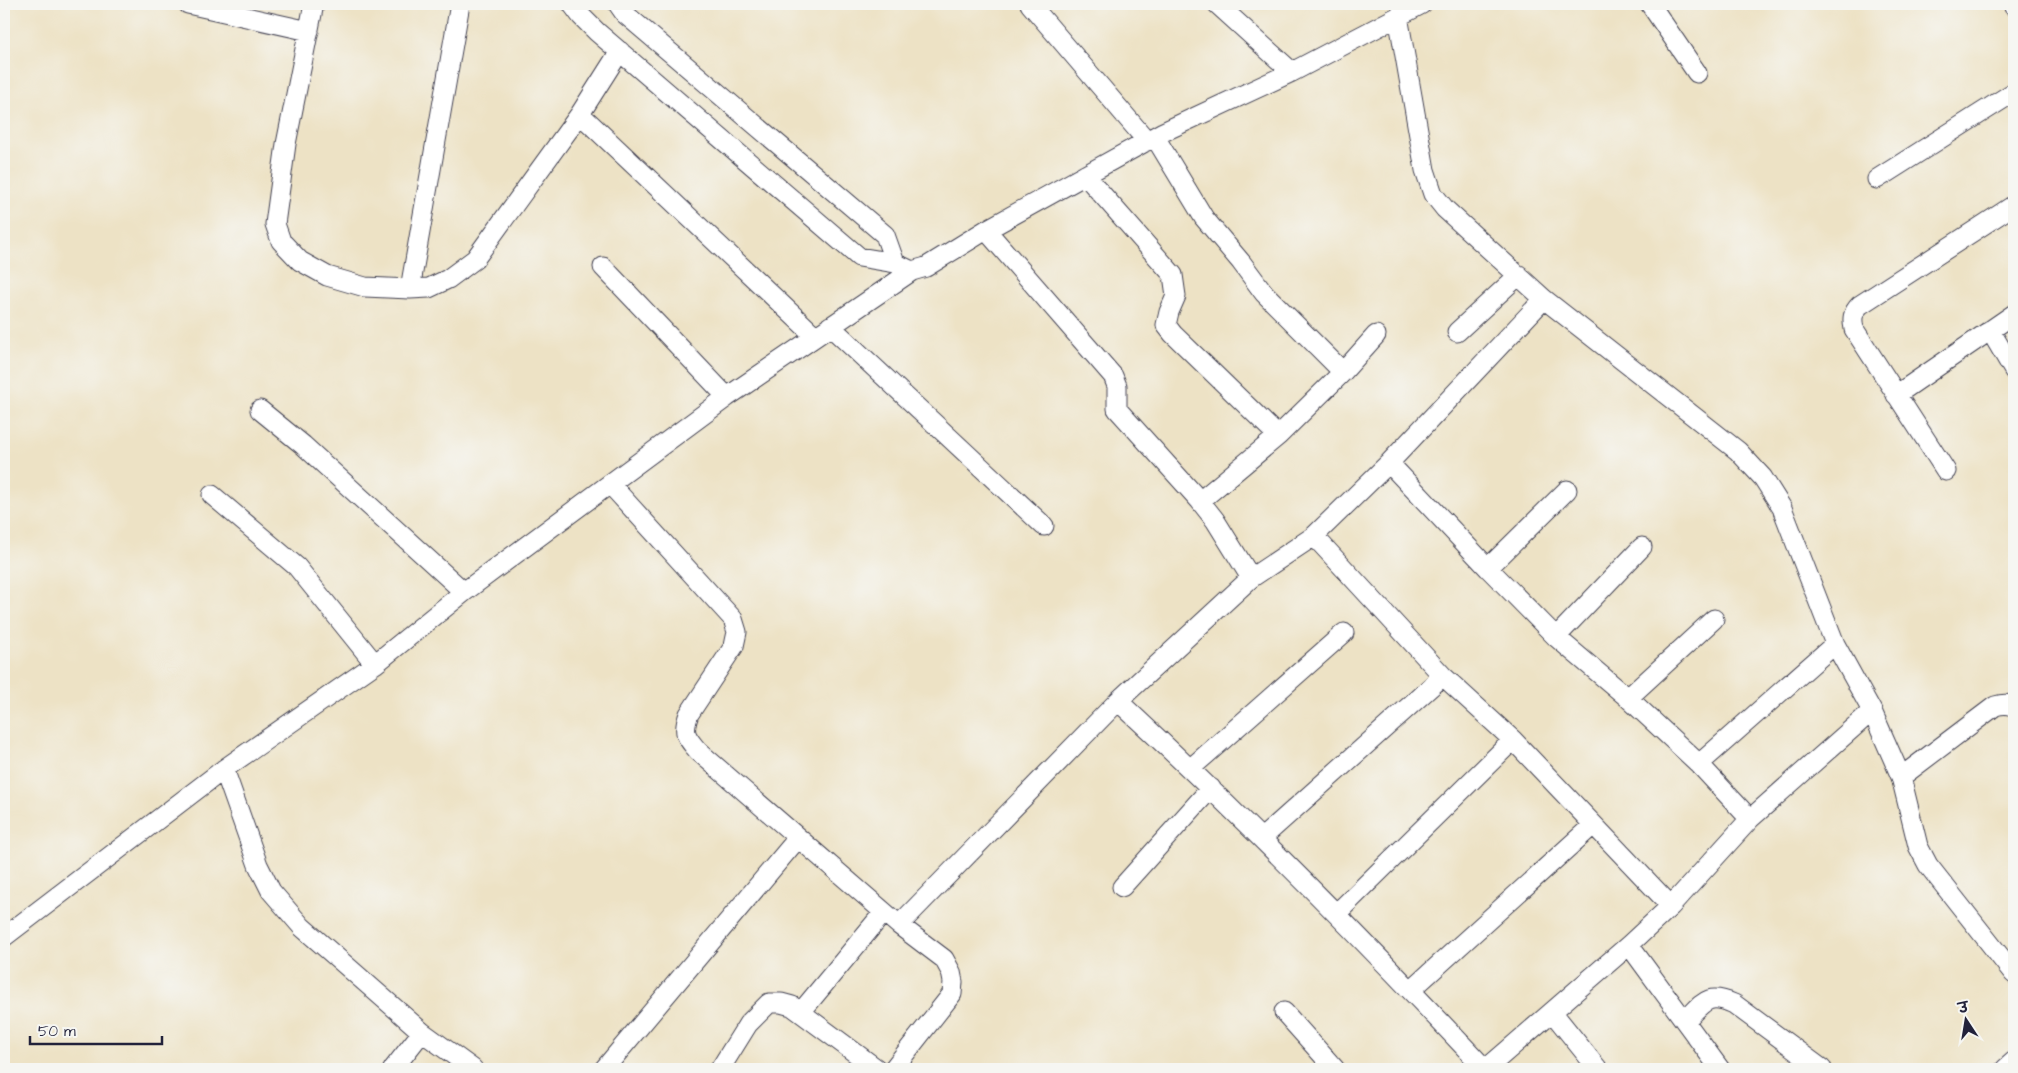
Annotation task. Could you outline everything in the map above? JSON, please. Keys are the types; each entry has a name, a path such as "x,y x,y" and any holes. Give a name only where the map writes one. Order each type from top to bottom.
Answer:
{"street":[{"path":"188,4 309,31"},
{"path":"314,4 286,144 275,224 281,241 300,261 327,276 365,287 429,288 448,279 475,259 580,114 620,51"},
{"path":"410,289 460,4"},
{"path":"572,4 581,16 620,51 859,257 895,262 912,271"},
{"path":"618,4 625,14 885,235 895,262"},
{"path":"1030,4 1151,139 1204,218 1241,262 1264,294 1343,372"},
{"path":"1217,4 1292,72"},
{"path":"4,937 224,770 375,664 464,592 727,397 912,271 926,266 986,230 1151,139 1292,72 1422,4"},
{"path":"1650,4 1698,73"},
{"path":"1398,16 1425,170 1433,194 1445,209 1544,299 1738,451 1763,478 1782,508 1835,644 1872,711 1901,777 1918,846 1928,865 2014,974"},
{"path":"1877,178 2014,92"},
{"path":"580,114 1044,526"},
{"path":"1085,175 1173,275 1176,296 1166,325 1172,334 1278,436"},
{"path":"1946,471 1854,329 1852,321 1854,311 1860,305 2014,205"},
{"path":"986,230 1112,376 1117,386 1117,408 1215,520 1251,578"},
{"path":"603,267 727,397"},
{"path":"1458,332 1519,275"},
{"path":"900,925 1118,701 1251,578 1314,536 1388,463 1544,299"},
{"path":"1896,395 2014,314"},
{"path":"1990,330 2014,371"},
{"path":"1200,501 1278,436 1343,372 1376,335"},
{"path":"260,410 302,445 464,592"},
{"path":"1388,463 1556,637 1628,698 1698,764 1750,819"},
{"path":"610,484 733,619 737,632 734,646 689,714 685,725 686,736 698,751 798,838 884,912 944,958 951,972 953,982 952,994 893,1069"},
{"path":"1488,568 1567,490"},
{"path":"212,495 297,567 375,664"},
{"path":"1314,536 1443,676 1513,740 1671,906"},
{"path":"1556,637 1642,547"},
{"path":"1628,698 1714,619"},
{"path":"1191,768 1344,633"},
{"path":"1698,764 1835,644"},
{"path":"1262,838 1443,676"},
{"path":"1118,701 1191,768 1337,913 1485,1069 1553,1013 1629,945 1671,906 1750,819 1872,711"},
{"path":"1901,777 1995,706 2003,704 2014,708"},
{"path":"1337,913 1513,740"},
{"path":"224,770 258,865 271,891 302,927 422,1032 473,1069"},
{"path":"1122,886 1210,788"},
{"path":"1411,990 1593,825"},
{"path":"604,1069 798,838"},
{"path":"801,1012 884,912"},
{"path":"1629,945 1720,1069"},
{"path":"1684,1020 1706,1000 1719,998 1734,1004 1822,1069"},
{"path":"720,1069 748,1024 769,1003 781,1003 792,1006 877,1069"},
{"path":"1284,1012 1335,1069"},
{"path":"1553,1013 1598,1069"},
{"path":"393,1069 422,1032"},
{"path":"2005,1069 2014,1061"}]}
